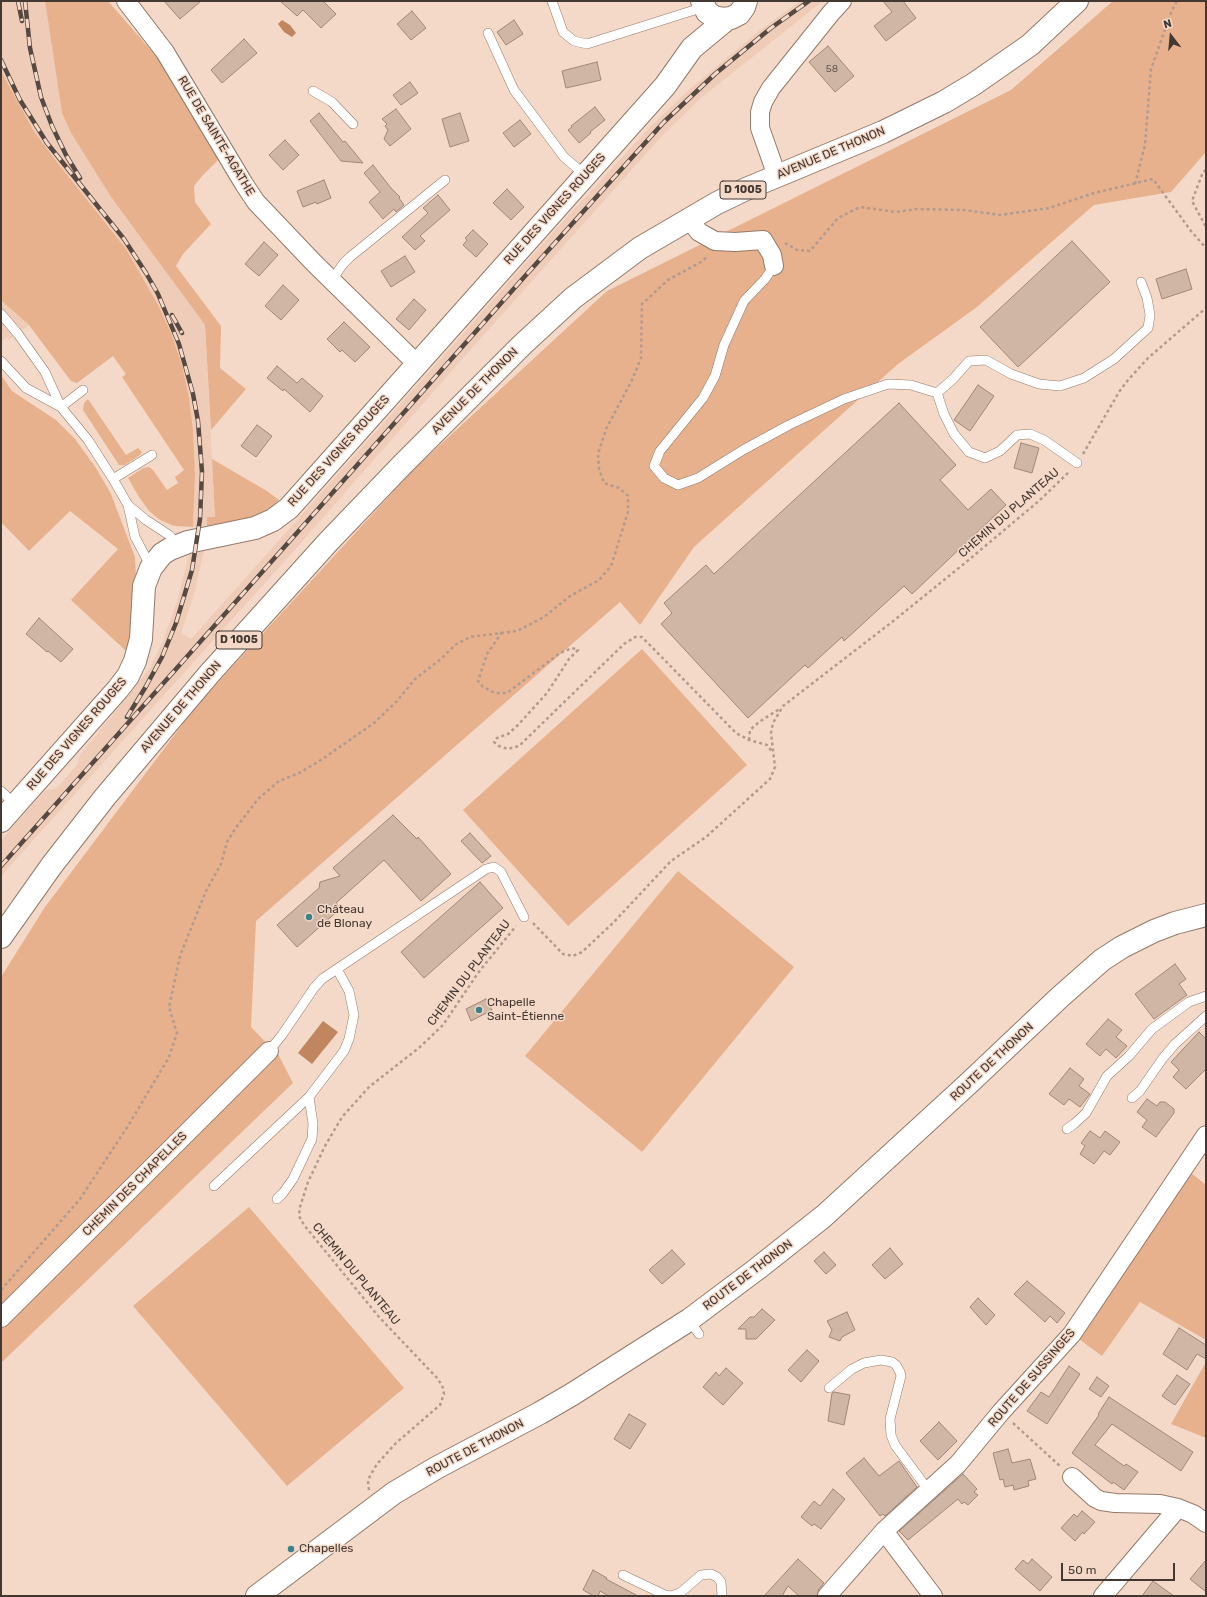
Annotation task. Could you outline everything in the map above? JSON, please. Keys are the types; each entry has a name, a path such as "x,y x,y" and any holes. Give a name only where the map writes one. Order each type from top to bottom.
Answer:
{"main road":[{"name":"AVENUE DE THONON","path":"1,937 104,797 160,730 277,598 396,471 523,344 573,298 634,252 689,218 746,189 883,132 944,102 974,84 1030,44 1077,1"},
{"name":"RUE DES VIGNES ROUGES","path":"1,821 8,798 118,690 128,676 139,650 141,639 144,586 151,568 162,554 188,542 255,528 273,520 289,508 412,358 585,175 664,86 692,48 727,19 739,14 747,2"},
{"path":"704,5 714,17 727,19"},
{"name":"RUE DES VIGNES ROUGES","path":"692,48 704,5"},
{"name":"ROUTE DE THONON","path":"257,1596 374,1507 436,1468 534,1416 694,1327 757,1270 834,1207 1060,997 1102,960 1148,933 1175,923 1206,916"}],"street":[{"name":"RUE DE SAINTE-AGATHE","path":"126,1 172,63 250,193 266,213 412,358"},
{"path":"777,176 760,128 760,112 763,102 771,88 842,1"},
{"path":"689,218 699,232 706,238 723,242 763,240 772,255 774,266"},
{"name":"CHEMIN DES CHAPELLES","path":"1,1318 269,1051"},
{"name":"ROUTE DE SUSSINGES","path":"826,1596 884,1531 958,1464 1001,1412 1076,1329 1206,1135"},
{"path":"1072,1477 1095,1498 1108,1503 1160,1504 1178,1508 1193,1514 1206,1523"},
{"path":"1103,1596 1178,1508"},
{"path":"884,1531 933,1596"}],"lane":[{"path":"552,1 563,32 574,41 587,44 704,5"},
{"path":"488,33 514,90 564,157 585,175"},
{"path":"313,91 332,102 353,124"},
{"path":"332,280 350,257 445,180"},
{"path":"774,266 765,279 744,301 724,345 715,376 703,398 660,451 654,466 664,478 678,485 698,478 743,450 789,426 844,399 888,384 911,385 936,393"},
{"path":"936,393 953,379 969,360 986,360 1011,374 1040,384 1060,386 1084,378 1114,359 1148,328 1150,315 1147,298 1141,282"},
{"path":"1,314 18,334 45,372 61,407 88,440 113,479 128,505 135,537 151,568"},
{"path":"1,361 26,388 61,407"},
{"path":"61,407 83,390"},
{"path":"936,393 954,434 970,452 985,458 1000,451 1018,435 1030,434 1044,440 1077,463"},
{"path":"113,479 152,455"},
{"path":"128,505 146,520 169,535 188,542"},
{"path":"269,1051 322,979 490,867 494,867 501,872 524,917"},
{"path":"214,1186 308,1097 344,1051 352,1027 354,1015 351,997 344,979 337,969"},
{"path":"1067,1129 1086,1113 1107,1076 1128,1056 1152,1029 1189,1002 1206,996"},
{"path":"1132,1098 1140,1091 1163,1058 1175,1044 1206,1016"},
{"path":"277,1200 293,1178 312,1139 313,1124 308,1097"},
{"path":"829,1388 852,1369 864,1363 881,1360 892,1362 896,1365 901,1376 890,1419 891,1435 895,1445 929,1491"},
{"path":"623,1575 670,1596 680,1593 701,1575 711,1574 717,1577 720,1582 722,1596"}],"path":[{"path":"1135,184 1145,145 1152,69 1172,10 1177,1"},
{"path":"1206,170 1203,172 1192,201 1206,227"},
{"path":"763,240 783,242 796,250 810,251 838,218 860,207 896,212 917,209 964,210 1000,215 1050,208 1094,193 1153,179 1191,231 1206,248"},
{"path":"1,1290 80,1199 128,1126 169,1057 177,1033 169,1007 180,956 206,891 220,864 227,842 258,799 279,782 299,773 321,760 374,723 397,701 415,679 441,659 455,645 470,637 517,631 544,617 570,596 599,580 611,566 628,512 628,496 619,488 604,483 599,469 598,454 606,429 632,380 641,358 642,304 668,280 701,262 723,242"},
{"name":"CHEMIN DU PLANTEAU","path":"783,706 886,627 1040,500 1077,463 1092,441 1112,404 1128,380 1148,358 1206,308"},
{"path":"502,632 487,654 478,681 483,687 495,693 507,693 560,653 572,648 578,650 569,660 547,693 518,725 508,734 497,738 494,742 499,746 508,748 519,746 624,644 635,637 642,637 736,733 749,740 767,745 773,754"},
{"path":"749,740 750,730 783,706"},
{"path":"524,917 538,928 563,954 573,956 582,952 613,923 671,861 706,837 766,784 775,768 771,733 773,723 783,706"},
{"name":"CHEMIN DU PLANTEAU","path":"374,1507 368,1486 368,1481 372,1472 392,1446 440,1405 444,1394 443,1388 438,1379 379,1317 304,1225 299,1216 300,1207 308,1182 322,1152 342,1118 369,1087 420,1047 443,1025 488,959 524,917"},
{"path":"1001,1412 1072,1477"}],"shaded area":[{"path":"1,1 45,1 62,113 71,133 111,197 205,325 215,518 207,517 207,525 193,527 195,477 113,356 77,383 71,381 29,325 9,340 7,337 1,342"},
{"path":"45,1 108,1 163,64 220,158 194,186 195,202 211,224 183,254 176,266 221,326 220,368 246,389 211,430 205,325 111,197 71,133 62,113"},
{"path":"800,1 823,1 701,98 663,135 464,357 301,543 1,876 1,840 45,791 57,788 77,765 80,755 150,668 163,641 177,601 189,554 204,550 194,595 181,633 191,639 557,228 649,128 691,88 759,31"},
{"path":"1113,1 1206,1 1206,152 1171,192 1094,205 977,307 898,364 694,547 640,625 620,602 256,921 251,1027 279,1056 293,1083 1,1363 1,977 45,907 197,705 415,468 607,291 1011,90"},
{"path":"282,20 290,25 296,33 292,37 284,32 278,24"},
{"path":"1,71 33,130 126,249 158,305 171,333 182,365 189,398 193,431 195,477 193,527 174,526 160,520 149,511 128,478 143,468 149,467 153,470 167,490 178,483 175,477 184,470 122,377 126,374 113,356 77,383 71,381 29,325 1,300"},
{"path":"1,375 12,391 56,420 75,439 96,468 111,494 135,557 136,578 131,646 125,650 71,600 118,549 70,511 29,551 1,522"},
{"path":"88,399 126,455 138,448 142,452 140,455 125,465 119,465 83,410 84,403"},
{"path":"212,459 267,491 279,500 272,507 253,517 207,526 207,517 215,517"},
{"path":"642,649 747,765 568,926 463,810"},
{"path":"678,871 794,967 642,1152 525,1056"},
{"path":"323,1021 338,1032 312,1064 298,1053"},
{"path":"1184,1167 1206,1185 1206,1340 1140,1302 1102,1356 1072,1334"},
{"path":"249,1207 404,1388 287,1486 133,1306"},
{"path":"1206,1362 1206,1438 1171,1424"}],"building":[{"path":"164,1 201,1 180,19"},
{"path":"280,1 323,1 336,14 321,28 303,10 297,16"},
{"path":"883,1 903,1 916,18 886,41 874,26 892,12"},
{"path":"412,11 426,28 411,40 397,24"},
{"path":"514,20 523,34 506,45 497,32"},
{"path":"244,39 257,53 222,83 211,70"},
{"path":"828,46 854,76 835,92 809,62"},
{"path":"597,62 601,80 566,88 562,71"},
{"path":"410,82 418,93 401,105 393,95"},
{"path":"595,107 605,120 579,143 568,130"},
{"path":"396,109 411,129 390,146 384,139 388,130 385,126 387,124 382,119"},
{"path":"319,113 363,163 341,161 310,121"},
{"path":"460,113 469,141 450,147 442,119"},
{"path":"520,120 531,134 514,147 503,133"},
{"path":"285,140 299,155 283,170 269,155"},
{"path":"373,165 400,197 399,198 404,205 396,212 394,209 383,219 369,202 380,192 364,173"},
{"path":"324,180 331,198 317,204 316,202 303,207 297,191"},
{"path":"507,189 524,207 511,220 493,203"},
{"path":"438,195 450,210 420,236 425,241 415,250 402,237 428,213 423,208"},
{"path":"473,230 488,244 476,257 463,245 467,240 465,238"},
{"path":"1072,241 1110,282 1018,367 980,327"},
{"path":"264,242 278,255 259,276 245,264"},
{"path":"405,256 415,272 391,287 381,271"},
{"path":"1186,269 1192,289 1162,299 1156,279"},
{"path":"283,285 299,300 281,320 265,306"},
{"path":"414,299 426,310 409,330 396,319"},
{"path":"344,322 370,347 355,362 342,350 340,352 327,339"},
{"path":"277,366 297,383 302,378 323,396 310,412 284,389 283,391 267,378"},
{"path":"978,385 994,396 970,431 954,420"},
{"path":"899,403 956,465 940,480 968,510 991,489 1006,505 912,594 904,586 844,641 842,637 808,668 805,665 748,718 661,624 672,613 664,603 706,565 714,574"},
{"path":"257,425 272,436 256,457 241,446"},
{"path":"1021,443 1039,448 1032,473 1014,468"},
{"path":"39,618 73,649 61,662 26,634"},
{"path":"393,815 417,839 418,837 451,874 421,901 384,860 336,903 341,908 297,947 277,925 319,888 320,882 340,876 333,868"},
{"path":"470,833 491,856 482,863 461,841"},
{"path":"480,882 503,908 424,978 401,952"},
{"path":"1175,964 1186,979 1179,984 1187,995 1154,1019 1135,994"},
{"name":"Chapelle Saint-Étienne","path":"486,999 492,1010 471,1021 466,1009"},
{"path":"1108,1019 1122,1030 1116,1037 1127,1046 1116,1058 1106,1049 1100,1056 1086,1044"},
{"path":"1199,1032 1206,1039 1206,1069 1186,1089 1173,1077 1179,1070 1171,1062"},
{"path":"1070,1068 1084,1079 1079,1086 1090,1094 1080,1107 1069,1099 1064,1105 1049,1094"},
{"path":"1147,1099 1157,1106 1160,1102 1165,1102 1174,1109 1174,1113 1156,1137 1142,1127 1147,1120 1137,1112"},
{"path":"1090,1131 1100,1138 1105,1131 1120,1142 1110,1155 1104,1151 1094,1164 1080,1154 1085,1146 1081,1143"},
{"path":"890,1248 903,1264 885,1279 872,1265"},
{"path":"672,1250 685,1264 662,1284 649,1270"},
{"path":"824,1252 836,1265 826,1274 814,1261"},
{"path":"1027,1281 1065,1313 1057,1323 1050,1316 1045,1322 1014,1294"},
{"path":"978,1298 995,1315 986,1325 970,1307"},
{"path":"762,1309 775,1320 756,1339 746,1339 746,1329 738,1329 750,1317 754,1317"},
{"path":"847,1312 855,1330 842,1337 840,1341 829,1337 832,1330 827,1321"},
{"path":"1179,1328 1206,1345 1206,1359 1197,1354 1187,1370 1163,1354"},
{"path":"807,1350 819,1361 801,1382 788,1370"},
{"path":"1069,1366 1080,1374 1047,1424 1027,1411 1041,1392 1049,1397"},
{"path":"726,1368 743,1383 723,1405 703,1387 716,1372 719,1376"},
{"path":"1177,1375 1190,1384 1175,1405 1162,1396"},
{"path":"1097,1377 1109,1386 1101,1397 1089,1389"},
{"path":"834,1392 850,1395 844,1425 828,1421 832,1393"},
{"path":"1109,1397 1193,1452 1181,1471 1112,1424 1095,1445 1124,1466 1126,1464 1138,1472 1124,1490 1113,1482 1112,1484 1072,1453 1099,1415 1098,1414"},
{"path":"629,1414 646,1424 630,1449 614,1439"},
{"path":"939,1422 957,1441 938,1460 920,1441"},
{"path":"1008,1449 1012,1463 1030,1459 1036,1479 1028,1481 1029,1486 1014,1490 1013,1485 1005,1487 1003,1479 1000,1480 993,1453"},
{"path":"864,1458 879,1476 899,1461 917,1487 885,1516 883,1514 880,1516 846,1473"},
{"path":"963,1474 977,1489 974,1492 978,1495 968,1505 964,1502 962,1504 958,1499 908,1540 899,1531"},
{"path":"833,1489 845,1499 821,1529 814,1524 812,1526 801,1517 814,1501 820,1506"},
{"path":"1082,1511 1095,1522 1075,1541 1061,1528 1074,1514 1077,1517"},
{"path":"798,1559 824,1583 819,1589 817,1596 799,1596 788,1586 782,1596 764,1596"},
{"path":"1032,1559 1052,1577 1040,1591 1015,1569 1023,1560 1028,1564"},
{"path":"1206,1560 1206,1592 1190,1579"},
{"path":"593,1570 607,1578 606,1579 638,1596 609,1596 600,1591 598,1596 594,1596 583,1590"},
{"path":"1153,1581 1174,1596 1142,1596"}],"railway":[{"path":"18,1 22,21"},
{"path":"25,1 30,48 41,97 52,126 66,155 80,178"},
{"path":"1,866 526,275 664,122 715,74 771,28 809,1"},
{"path":"1,60 20,100 47,143 124,239 146,273 158,294 179,344 193,394 198,421 202,472 200,519 192,570 176,623 162,657 127,717"},
{"path":"172,315 182,333"}],"place":[{"name":"Château de Blonay","path":"309,917"},
{"name":"Chapelle Saint-Étienne","path":"479,1010"},
{"name":"Chapelles","path":"291,1549"}]}
